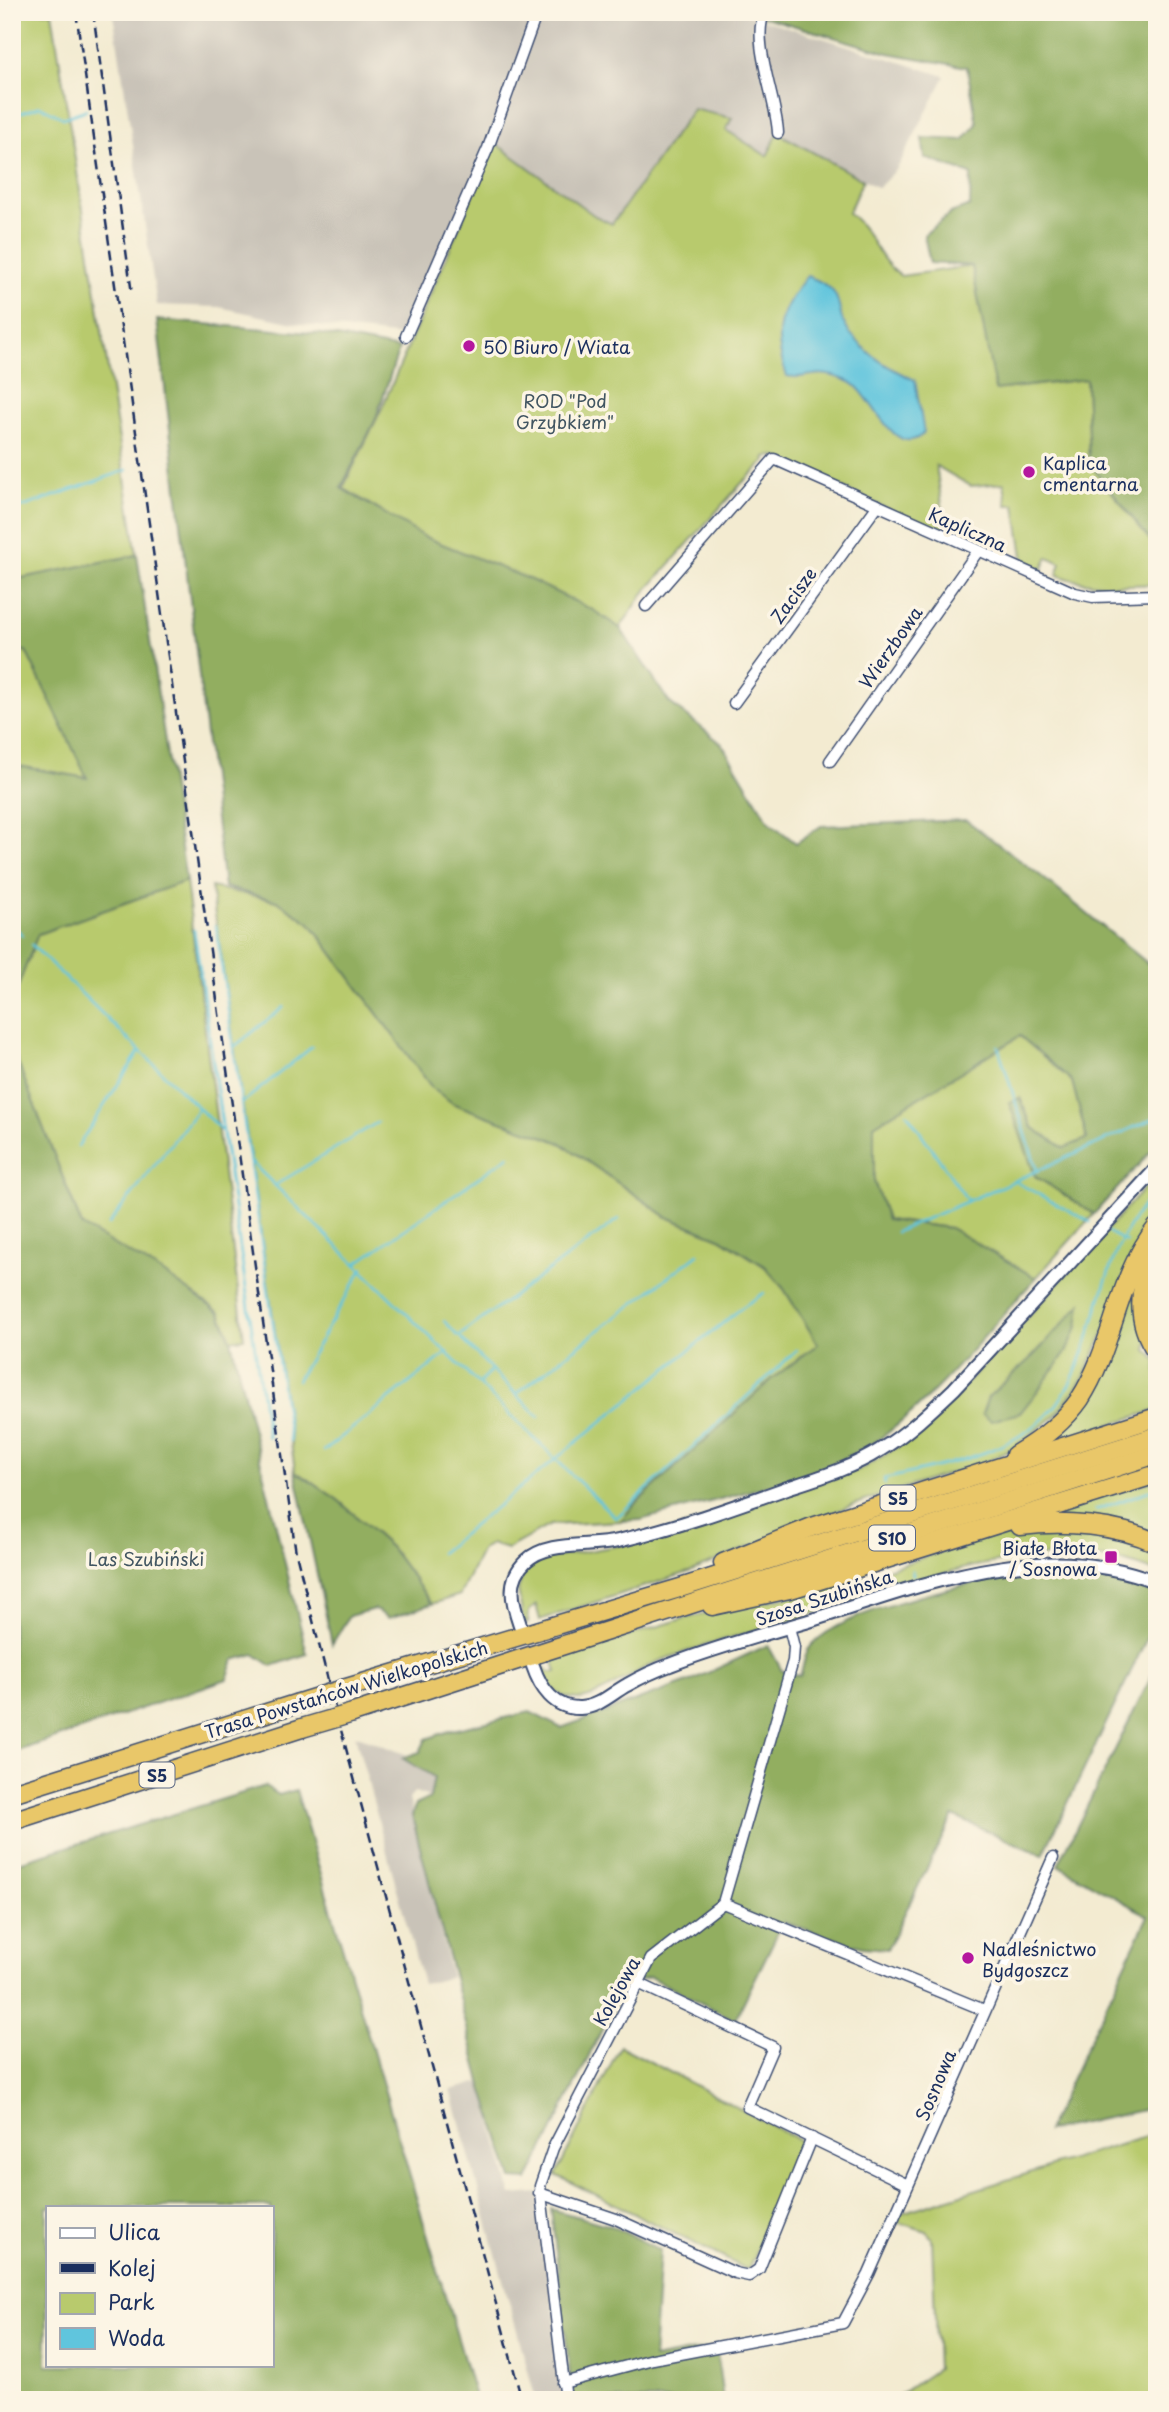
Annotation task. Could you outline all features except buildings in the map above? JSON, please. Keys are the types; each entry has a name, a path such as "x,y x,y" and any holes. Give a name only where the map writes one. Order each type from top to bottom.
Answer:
{"highway":[{"path":"985,1471 1041,1438 1079,1400 1105,1347 1125,1281 1157,1227"},
{"path":"1157,1255 1145,1277 1141,1319 1147,1339 1157,1352"},
{"name":"S5","path":"680,1588 718,1565 812,1527 1157,1417"},
{"name":"S10","path":"680,1588 1157,1436"},
{"name":"S10","path":"626,1623 1157,1454"},
{"path":"975,1533 1157,1474"},
{"name":"S5","path":"626,1623 794,1588 975,1533 1063,1524 1111,1530 1157,1543"},
{"name":"Trasa Powstańców Wielkopolskich","path":"12,1793 346,1688 680,1588"},
{"name":"Trasa Powstańców Wielkopolskich","path":"12,1821 626,1623"}],"street":[{"path":"406,336 488,148 537,12"},
{"path":"765,12 761,21 761,37 778,133"},
{"name":"Kapliczna","path":"646,606 774,458 1074,593 1093,597 1157,595"},
{"name":"Zacisze","path":"734,703 878,505"},
{"name":"Wierzbowa","path":"830,761 978,551"},
{"path":"520,1625 512,1602 514,1579 526,1561 537,1553 552,1548 618,1541 744,1503 841,1470 879,1451 909,1430 954,1389 1157,1168"},
{"name":"Szosa Szubińska","path":"533,1666 543,1690 554,1700 581,1708 601,1702 627,1685 670,1665 892,1593 987,1568 1032,1563 1090,1566 1157,1582"},
{"path":"789,1627 794,1647 793,1661 723,1903 984,2010"},
{"name":"Sosnowa","path":"563,2384 653,2359 843,2323 908,2185 1053,1858"},
{"name":"Kolejowa","path":"566,2400 539,2193 554,2148 651,1959 723,1903"},
{"path":"638,1983 773,2047 747,2107 908,2185"},
{"path":"539,2193 616,2219 735,2273 749,2276 759,2269 812,2138"}],"shaded area":[{"path":"113,12 739,12 945,76 897,169 878,188 779,133 767,156 726,130 732,119 694,109 612,224 595,216 495,144 410,337 293,323 219,307 157,305"},
{"path":"355,1735 452,1772 448,1804 415,1792 409,1799 451,1977 423,1984"},
{"path":"481,2082 511,2195 539,2193 566,2400 536,2400 451,2090"}],"green space":[{"path":"12,12 52,12 137,555 12,580"},
{"path":"748,12 1157,12 1157,549 1089,463 1086,379 995,390 972,266 930,263 924,235 951,213 970,206 971,174 925,158 922,138 963,140 977,124 967,67 888,53"},
{"name":"ROD \"Pod Grzybkiem\"","path":"693,109 732,118 726,130 767,156 778,133 863,180 848,213 863,227 886,262 901,276 972,266 996,390 1086,379 1089,463 1157,549 1157,584 1094,584 1057,575 1061,563 1048,557 1042,570 1024,562 1015,505 1007,505 1004,483 971,486 936,466 947,537 775,456 765,457 766,461 741,484 643,594 620,628 548,590 425,537 343,488 381,410 495,143 595,216 612,224"},
{"path":"157,320 322,334 399,349 375,421 341,488 425,537 531,580 593,610 620,628 669,702 722,744 769,822 796,843 821,826 966,820 1041,876 1157,971 1157,1145 1094,1214 1035,1176 1009,1102 1020,1098 1032,1127 1064,1148 1087,1139 1072,1081 1020,1036 874,1125 874,1181 887,1220 950,1228 1036,1278 926,1399 885,1435 862,1450 834,1463 768,1486 641,1520 621,1521 633,1506 772,1379 818,1344 784,1289 765,1266 720,1238 667,1217 561,1143 454,1104 433,1089 310,923 277,901 224,887"},
{"path":"137,555 186,881 38,934 12,1002 12,765 87,778 26,651 12,651 12,580"},
{"path":"12,651 26,651 88,778 12,765"},
{"path":"186,881 244,1338 231,1340 220,1313 162,1272 82,1226 12,1048 12,1002 38,934"},
{"path":"211,887 277,901 310,923 433,1089 561,1143 667,1217 720,1238 765,1267 784,1289 818,1344 772,1379 633,1506 621,1521 550,1525 507,1549 491,1544 482,1549 460,1595 432,1604 390,1547 338,1500 295,1471"},
{"path":"1020,1036 1072,1081 1087,1139 1064,1148 1032,1127 1020,1098 1035,1176 1094,1214 1036,1278 950,1228 887,1220 874,1181 874,1125"},
{"name":"Las Szubiński","path":"12,1048 82,1226 162,1272 220,1313 231,1340 307,1654 272,1666 254,1654 234,1660 227,1679 12,1753"},
{"path":"1157,1174 1157,1219 1083,1378 1054,1417 1012,1449 988,1461 849,1506 689,1572 540,1620 536,1605 529,1611 528,1623 524,1624 518,1590 522,1576 538,1560 633,1543 861,1469 896,1448 927,1423 973,1377"},
{"path":"1157,1233 1147,1350 1157,1361 1157,1410 1037,1447 1113,1335"},
{"path":"1081,1304 1078,1327 1066,1352 1020,1413 991,1421 982,1414 988,1397 1033,1356"},
{"path":"295,1471 338,1500 390,1547 432,1604 389,1618 374,1609 349,1616 332,1644"},
{"path":"1157,1479 1157,1538 1040,1515"},
{"path":"1025,1530 1089,1530 1157,1550 1157,1573 1117,1560 1072,1556 1026,1558 978,1565 884,1590 694,1649 650,1665 587,1698 570,1698 557,1693 544,1677 539,1663 550,1672 557,1672 553,1659 682,1619 832,1587 989,1536"},
{"path":"1066,1573 1119,1581 1157,1594 1157,1617 1043,1855 953,1816 887,1949 862,1947 783,1922 735,2020 650,1977 624,1985 528,2180 512,2179 481,2082 412,1816 415,1805 430,1798 434,1777 402,1758 420,1752 426,1739 452,1730 530,1712 561,1728 688,1682 768,1645 782,1671 800,1676 808,1650 822,1636 871,1612 932,1593 1010,1575 1010,1579"},
{"path":"1157,1665 1157,2107 1047,2131 1148,1916 1058,1865"},
{"path":"265,1786 279,1795 296,1790 476,2400 12,2400 12,1864"},
{"path":"620,2046 805,2143 748,2270 556,2175"},
{"path":"1157,2133 1157,2400 899,2400 899,2395 937,2369 932,2239 927,2231 897,2222 901,2213"},
{"path":"551,2209 614,2227 660,2250 653,2359 716,2347 723,2400 573,2400"}],"water":[{"path":"807,276 821,282 835,294 844,324 864,348 888,366 915,380 924,433 913,440 903,439 893,433 867,398 846,380 822,374 787,376 779,347 781,323 790,300"}],"waterway":[{"path":"12,116 40,106 63,118 86,110"},
{"path":"12,511 127,470"},
{"path":"12,924 23,936"},
{"path":"216,926 290,1441"},
{"path":"194,930 223,1132"},
{"path":"32,945 223,1132 268,1437"},
{"path":"235,1046 284,1007"},
{"path":"998,1046 1037,1170"},
{"path":"243,1102 312,1047"},
{"path":"78,1146 139,1052"},
{"path":"109,1224 199,1108"},
{"path":"907,1113 968,1201"},
{"path":"1014,1181 1157,1117"},
{"path":"277,1184 378,1122"},
{"path":"357,1263 509,1156"},
{"path":"250,1161 616,1518 797,1350"},
{"path":"896,1232 1014,1181 1090,1222"},
{"path":"885,1484 884,1479 954,1462 1001,1446 1041,1421 1057,1404 1080,1362 1118,1248 1134,1219 1157,1188"},
{"path":"480,1382 492,1370 459,1336 619,1219"},
{"path":"1108,1232 1126,1242"},
{"path":"492,1370 516,1394 698,1254"},
{"path":"297,1380 363,1268"},
{"path":"440,1553 744,1306 764,1293"},
{"path":"444,1321 458,1336"},
{"path":"324,1451 448,1352"},
{"path":"517,1395 539,1417"},
{"path":"1096,1510 1157,1488"},
{"path":"912,1570 913,1575"}],"railway":[{"path":"76,12 296,1553 334,1704 522,2400"},
{"path":"93,12 132,294"}],"place":[{"name":"50 Biuro / Wiata","path":"469,346"},
{"name":"Kaplica cmentarna","path":"1029,472"},
{"name":"Białe Błota / Sosnowa","path":"1111,1557"},
{"name":"Nadleśnictwo Bydgoszcz","path":"968,1958"}]}
